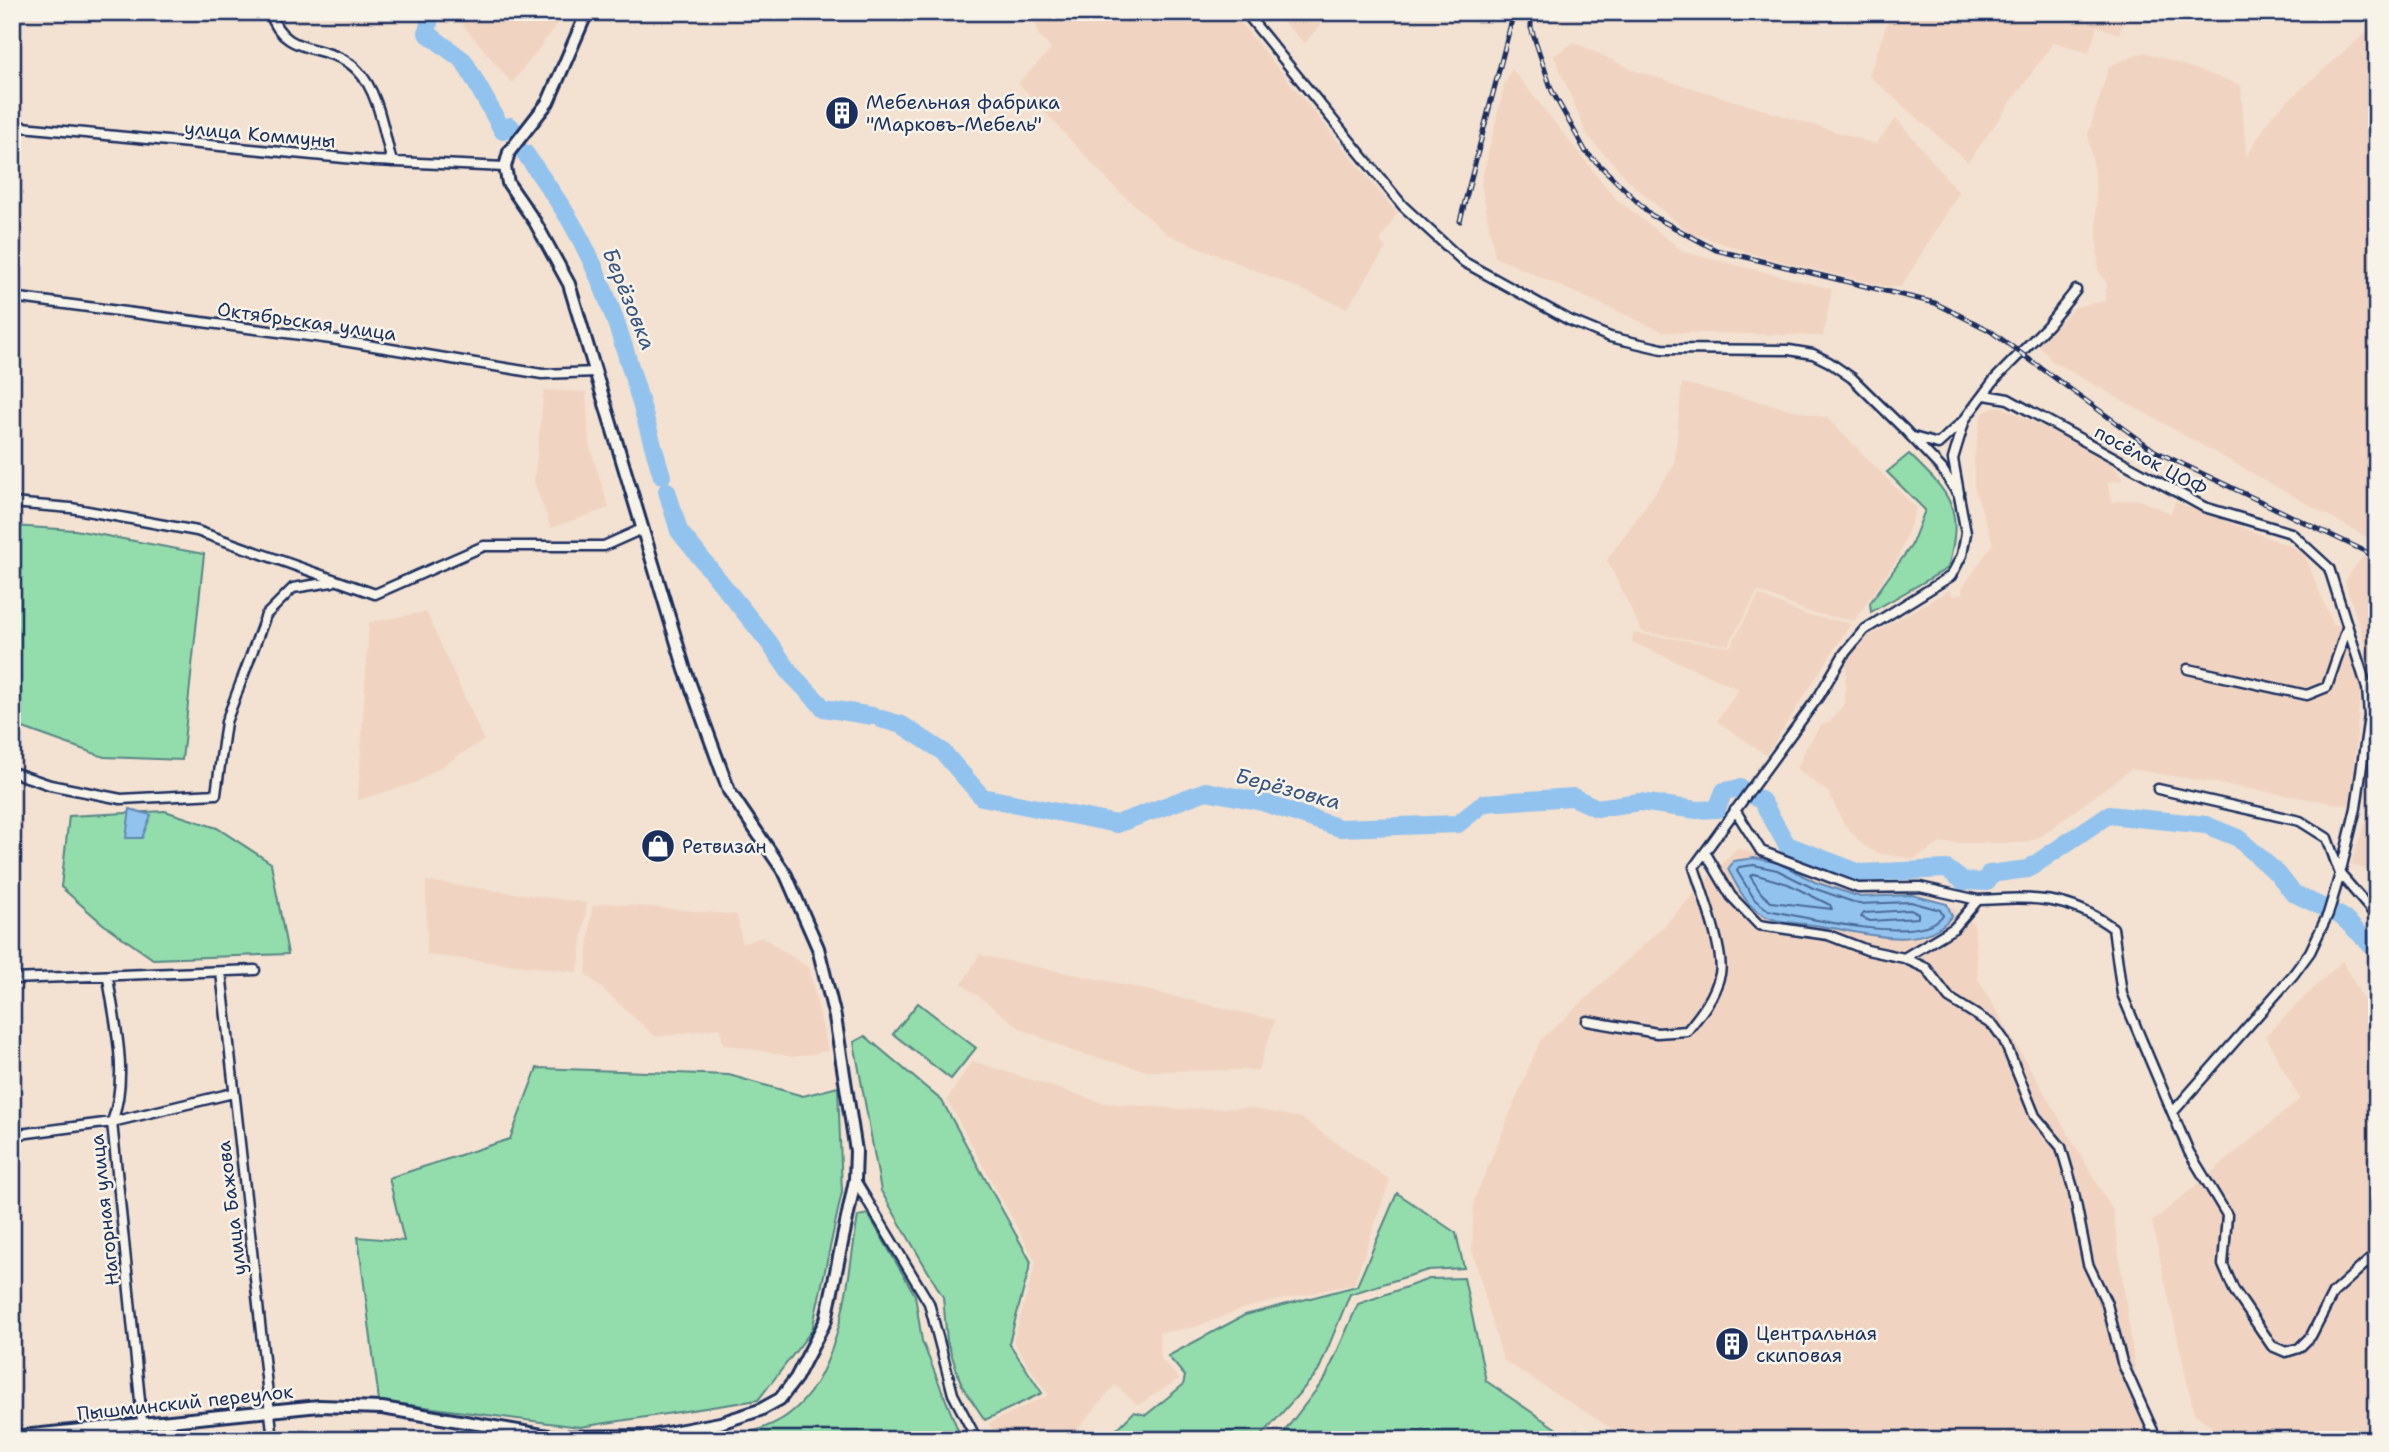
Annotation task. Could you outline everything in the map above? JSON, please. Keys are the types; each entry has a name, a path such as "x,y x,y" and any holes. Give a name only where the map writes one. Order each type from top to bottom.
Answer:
{"street":[{"path":"270,12 276,30 304,50 340,54 360,72 375,103 392,162"},
{"path":"505,167 509,152 548,102 578,26 587,12"},
{"path":"1245,12 1403,206 1464,262 1569,320 1610,337 1661,349 1789,350 1813,354 1852,378 1942,469 1959,496"},
{"name":"улица Коммуны","path":"12,126 392,162 505,167"},
{"name":"Пышминский переулок","path":"12,1437 319,1406 382,1408 554,1437 650,1436 720,1423 760,1410 779,1399 796,1378 826,1320 855,1180 856,1151 835,1017 818,948 786,875 729,792 685,670 569,284 535,222 512,191 505,167"},
{"path":"1910,436 1938,444 1965,419 1995,379 2048,325 2076,290"},
{"name":"Октябрьская улица","path":"12,297 331,339 542,374 596,372"},
{"name":"посёлок ЦОФ","path":"1985,395 2008,399 2204,507 2291,533 2329,568 2367,688 2369,716 2356,808 2328,914 2310,952 2293,975 2173,1112"},
{"path":"1587,1021 1657,1033 1686,1031 1706,1007 1721,972 1711,919 1694,867 1819,696 1844,654 1864,630 1951,576 1962,555 1966,533 1953,459 1965,419"},
{"path":"12,503 71,508 197,531 375,594 484,546 604,546 642,529"},
{"path":"12,772 50,785 121,799 216,794 226,722 266,615 293,588 335,582"},
{"path":"2188,669 2306,695 2327,687 2347,628"},
{"path":"2158,789 2300,821 2327,838 2340,874 2377,917"},
{"path":"1735,810 1761,850 1858,888 1920,887 1978,901 2036,896 2089,910 2113,928 2122,994 2189,1152 2227,1215 2223,1265 2234,1290 2272,1346 2286,1352 2299,1348 2311,1336 2333,1293 2377,1254"},
{"path":"1704,852 1731,896 1759,925 1828,934 1867,950 1904,958 1926,968 1949,998 1994,1026 2004,1040 2035,1116 2061,1147 2073,1188 2088,1264 2107,1304 2122,1362 2157,1440"},
{"path":"1904,958 1954,928 1978,901"},
{"path":"12,979 108,978 255,970"},
{"name":"улица Бажова","path":"221,972 273,1440"},
{"name":"Нагорная улица","path":"108,978 120,1060 116,1109 111,1122 144,1440"},
{"path":"12,1135 111,1122 233,1093"},
{"path":"855,1180 929,1303 953,1394 977,1440"}],"shaded area":[{"path":"452,12 567,12 512,83"},
{"path":"1039,12 1232,12 1397,213 1380,241 1386,248 1347,308 1167,234 1114,187 1018,83 1052,49 1038,34 1036,25"},
{"path":"1272,12 1331,12 1305,43"},
{"path":"1891,12 2127,12 2119,34 2097,26 2089,53 2054,42 1968,162 1869,76"},
{"path":"2377,23 2377,543 2052,361 2038,344 2075,307 2105,301 2107,283 2098,270 2095,174 2088,135 2109,66 2145,52 2241,85 2246,157 2272,115"},
{"path":"1574,42 1633,70 1876,144 1896,118 1959,193 1901,287 1884,286 1763,257 1688,232 1634,186 1587,135 1554,56"},
{"path":"1512,69 1615,198 1684,252 1832,289 1823,336 1664,332 1495,257 1481,183 1505,83"},
{"path":"1682,383 1827,418 1916,508 1899,557 1854,621 1808,612 1758,591 1728,645 1642,632 1607,560 1674,466"},
{"path":"544,390 586,392 589,444 609,508 551,528 534,482"},
{"path":"2000,406 2110,459 2123,480 2107,482 2112,502 2136,499 2171,513 2175,502 2303,551 2333,625 2342,625 2361,681 2351,806 2131,769 2041,836 2024,843 1941,843 1914,859 1877,853 1864,846 1844,824 1829,793 1797,769 1821,725 1830,722 1844,704 1847,657 1863,639 1949,590 1953,596 1962,594 1962,588 1993,544 1974,487 1974,458 1981,417 1986,411"},
{"path":"2363,556 2377,562 2377,682 2345,581"},
{"path":"1759,595 1806,615 1850,623 1766,755 1717,721 1739,689 1632,642 1633,633 1730,647"},
{"path":"426,612 484,740 415,783 358,800 369,622"},
{"path":"2365,823 2377,825 2377,873 2351,864"},
{"path":"1737,848 1799,868 1861,893 1904,890 1947,904 1974,924 1978,979 2113,1211 2145,1440 1630,1440 1503,1360 1472,1250 1474,1200 1540,1041 1663,927"},
{"path":"426,881 587,903 578,972 427,955"},
{"path":"605,903 737,915 742,944 762,937 809,968 828,1051 793,1057 723,1044 720,1028 656,1037 586,974 592,906"},
{"path":"979,955 1275,1020 1258,1070 1148,1071 1072,1051 1020,1028 962,984"},
{"path":"2342,961 2377,1024 2377,1440 2228,1440 2194,1413 2152,1222 2300,1099 2265,1036"},
{"path":"972,1061 1103,1103 1180,1109 1250,1108 1301,1118 1390,1180 1354,1284 1244,1308 1196,1327 1159,1333 1161,1359 1179,1379 1138,1405 1115,1385 1068,1440 998,1440 989,1423 1048,1395 1013,1342 1036,1262 947,1100"}],"green space":[{"path":"1909,454 1935,481 1950,504 1955,530 1948,568 1871,612 1870,603 1911,546 1925,510 1887,472"},
{"path":"12,526 75,530 204,554 182,760 104,757 12,724"},
{"path":"165,811 217,828 271,863 288,954 153,959 103,924 61,887 69,816"},
{"path":"918,1003 976,1048 951,1079 893,1034"},
{"path":"865,1036 942,1101 1031,1262 1009,1343 1042,1393 985,1420 962,1386 947,1341 943,1297 881,1191 854,1042"},
{"path":"537,1068 729,1075 803,1096 838,1087 842,1192 812,1330 758,1400 580,1427 379,1401 358,1237 404,1241 389,1178 510,1139"},
{"path":"1397,1193 1456,1233 1464,1268 1428,1270 1350,1294 1318,1372 1258,1440 1106,1440 1134,1412 1146,1415 1183,1385 1185,1376 1168,1356 1245,1315 1357,1286"},
{"path":"868,1214 915,1295 922,1341 962,1440 724,1440 775,1423 807,1397 821,1375 840,1323 858,1216"},
{"path":"1464,1278 1486,1381 1558,1430 1578,1440 1278,1440 1326,1377 1358,1304 1429,1279"}],"water":[{"path":"130,809 151,815 142,838 126,838"},
{"path":"1754,858 1779,863 1815,882 1860,897 1912,895 1947,904 1952,916 1939,928 1908,937 1872,935 1776,920 1763,915 1752,906 1742,895 1728,869 1734,861"}],"waterway":[{"name":"Берёзовка","path":"431,12 427,33 464,61 503,131 510,126 515,132"},
{"name":"Берёзовка","path":"525,153 570,220 600,281 624,345 662,476"},
{"name":"Берёзовка","path":"667,491 679,531 768,641 791,674 824,708 872,716"},
{"name":"Берёзовка","path":"881,719 902,725 942,751 982,797 1117,824 1206,791 1262,802 1340,828 1458,824 1484,803 1573,797 1597,808 1640,802 1697,810 1717,809 1724,791 1740,788"},
{"name":"Берёзовка","path":"1755,797 1762,801 1787,845 1860,873 1947,869 1963,881 1987,882 1989,874 2028,869 2108,815 2206,825 2238,838 2278,874 2293,893 2341,916 2377,950"}],"railway":[{"path":"1460,221 1514,12"},
{"path":"1531,12 1531,28 1552,91 1586,152 1651,215 1716,250 1935,303 1989,330 2155,451 2377,557"}],"place":[{"name":"Мебельная фабрика \"Марковъ-Мебель\"","path":"842,113"},
{"name":"Ретвизан","path":"658,846"},
{"name":"Центральная скиповая","path":"1732,1344"}]}
